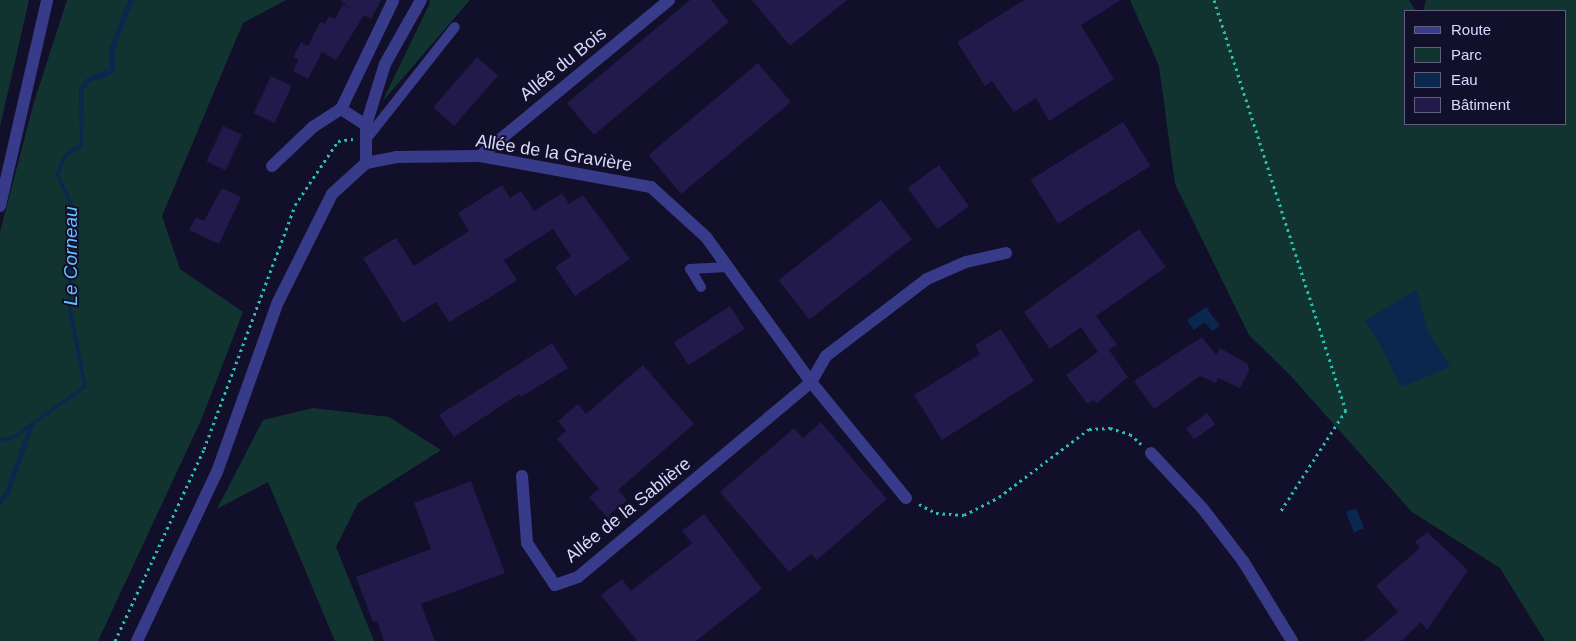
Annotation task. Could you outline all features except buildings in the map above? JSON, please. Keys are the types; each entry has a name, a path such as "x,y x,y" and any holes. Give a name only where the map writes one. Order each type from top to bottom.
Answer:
{"street":[{"path":"0,206 47,0"},
{"path":"137,641 217,472 278,302 332,194 366,163 367,131 385,64 421,0"},
{"name":"Allée du Bois","path":"480,156 669,0"},
{"path":"272,166 308,131 340,109 393,1"},
{"path":"340,109 367,131"},
{"name":"Allée de la Gravière","path":"366,163 396,157 480,156 651,187 706,237 811,382 906,498"},
{"path":"811,382 826,356 927,279 966,262 1006,253"},
{"name":"Allée de la Sablière","path":"522,476 527,543 554,585 578,577 811,382"},
{"path":"1151,453 1202,509 1243,561 1292,641"}],"lane":[{"path":"367,131 455,27"},
{"path":"702,286 690,270 728,267"}],"path":[{"path":"1214,0 1346,410 1280,512"},
{"path":"115,641 204,449 295,205 338,141 367,131"},
{"path":"906,498 936,513 964,515 999,497 1089,429 1110,428 1130,434 1151,453"}],"green space":[{"path":"0,0 29,0 0,127"},
{"path":"67,0 286,0 243,23 162,216 180,269 243,312 202,418 98,641 0,641 0,232 34,102"},
{"path":"430,0 470,0 382,102 429,5"},
{"path":"1130,0 1409,0 1415,10 1404,10 1404,125 1566,125 1566,10 1423,10 1426,0 1576,0 1576,641 1545,641 1500,568 1412,512 1289,374 1249,335 1175,184 1159,66"},
{"path":"313,408 389,417 441,450 358,503 336,547 374,641 335,641 268,482 217,509 263,420"}],"water":[{"name":"Le Corneau","path":"128,0 134,0 115,49 115,71 109,76 90,82 84,89 83,146 67,157 59,175 77,211 72,236 72,310 87,387 14,439 0,443 0,439 12,436 83,386 68,311 68,236 73,211 55,174 64,154 80,144 79,87 88,77 110,68 109,49"},
{"path":"1417,289 1427,329 1450,367 1401,387 1381,346 1365,321"},
{"path":"1206,307 1220,326 1212,331 1205,322 1194,330 1187,320"},
{"path":"1356,508 1364,528 1354,533 1346,512"}],"waterway":[{"path":"0,501 7,492 31,425"}]}
